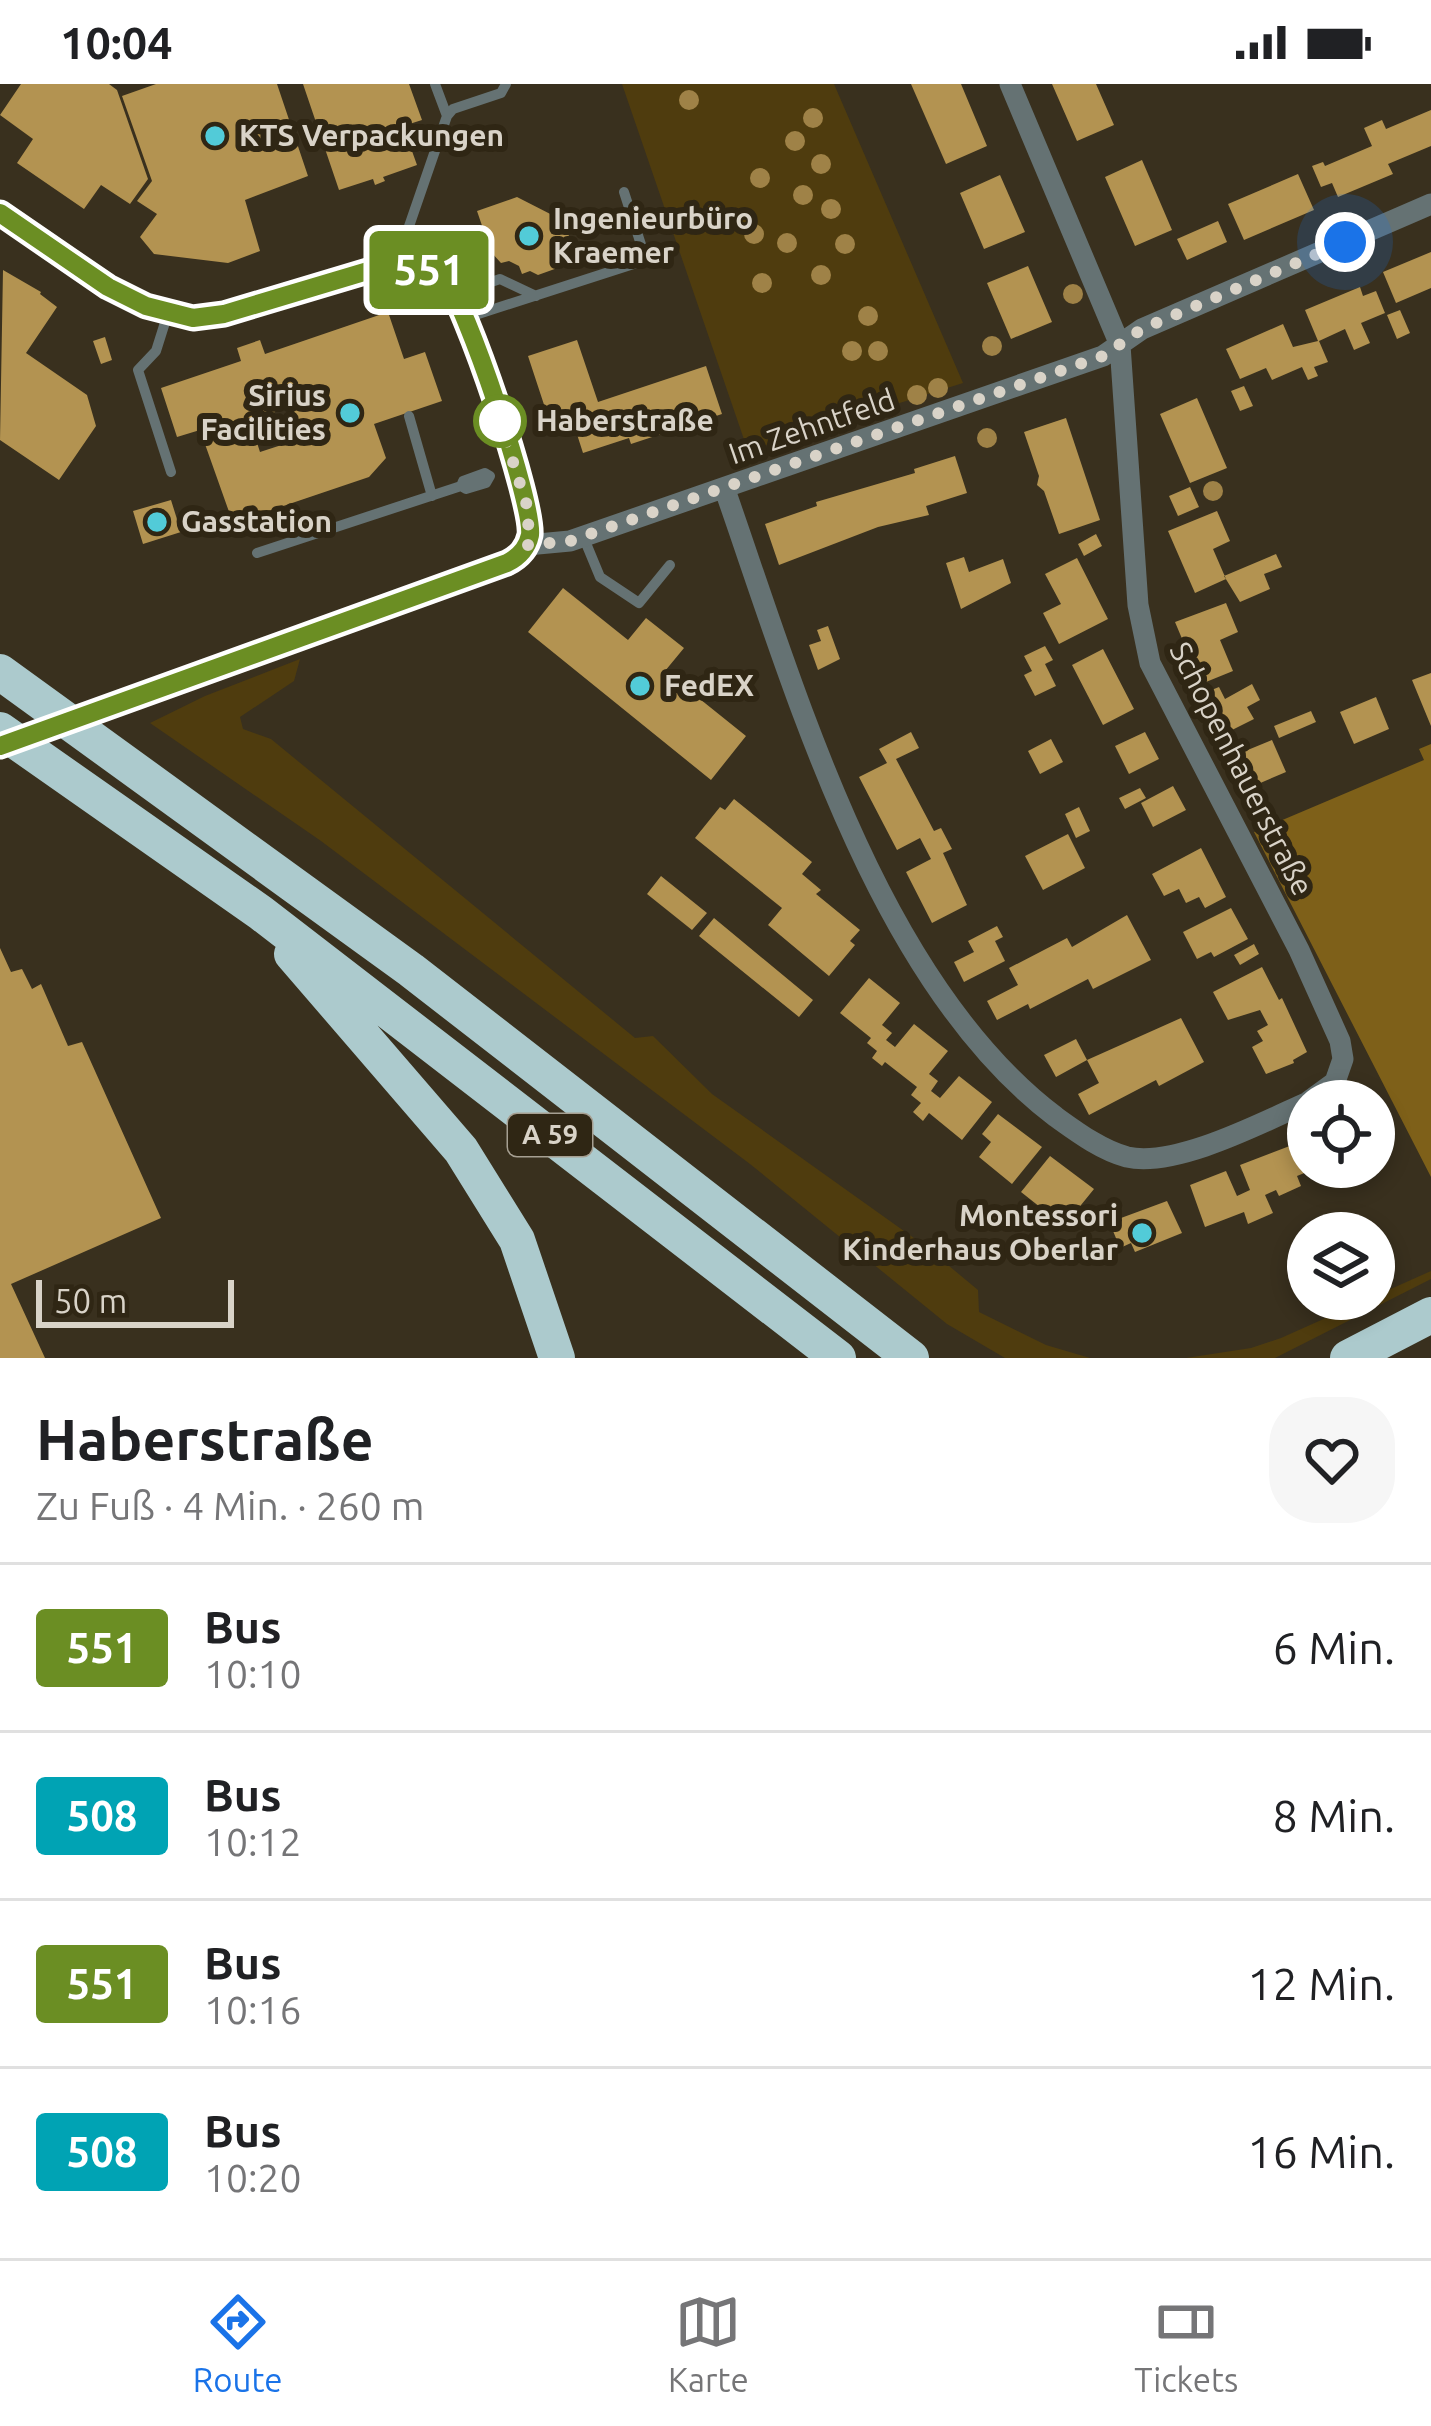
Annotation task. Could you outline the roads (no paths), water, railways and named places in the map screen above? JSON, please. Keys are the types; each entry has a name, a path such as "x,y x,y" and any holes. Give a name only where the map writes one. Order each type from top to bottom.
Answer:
{"highway":[{"name":"A 59","path":"0,672 411,970 902,1351"},
{"name":"A 59","path":"0,730 261,913 838,1358"},
{"path":"261,913 317,988 461,1150 517,1240 557,1358"},
{"path":"1348,1358 1431,1315"},
{"path":"902,1351 928,1358"}],"street":[{"name":"Schopenhauerstraße","path":"1010,84 1120,345 1138,605 1150,663 1299,950 1340,1042 1343,1059 1336,1080"},
{"name":"Im Zehntfeld","path":"0,746 507,563 527,545 584,536 1069,369 1103,356 1142,329 1431,205"},
{"path":"0,213 108,287 168,313 193,318 224,314 396,264 437,272 456,294 466,318 516,469 529,512 527,545"},
{"path":"725,490 820,761 892,912 946,1002 1004,1069 1070,1126 1097,1145 1128,1157 1187,1151 1287,1110"}],"lane":[{"path":"435,84 447,116"},
{"path":"396,264 447,116 453,109 501,93 506,84"},
{"path":"466,318 646,260 624,192"},
{"path":"456,294 500,279 536,296"},
{"path":"168,313 156,351 138,370 171,472"},
{"path":"409,416 432,496"},
{"path":"257,554 461,486 485,473 490,476 516,469"},
{"path":"584,536 600,577 639,603 670,565"}],"place":[{"name":"KTS Verpackungen","path":"215,136"},
{"name":"Ingenieurbüro Kraemer","path":"529,236"},
{"name":"Sirius Facilities","path":"350,413"},
{"name":"Haberstraße","path":"500,421"},
{"name":"Gasstation","path":"157,522"},
{"name":"FedEX","path":"640,686"},
{"name":"Montessori Kinderhaus Oberlar","path":"1142,1233"}]}
